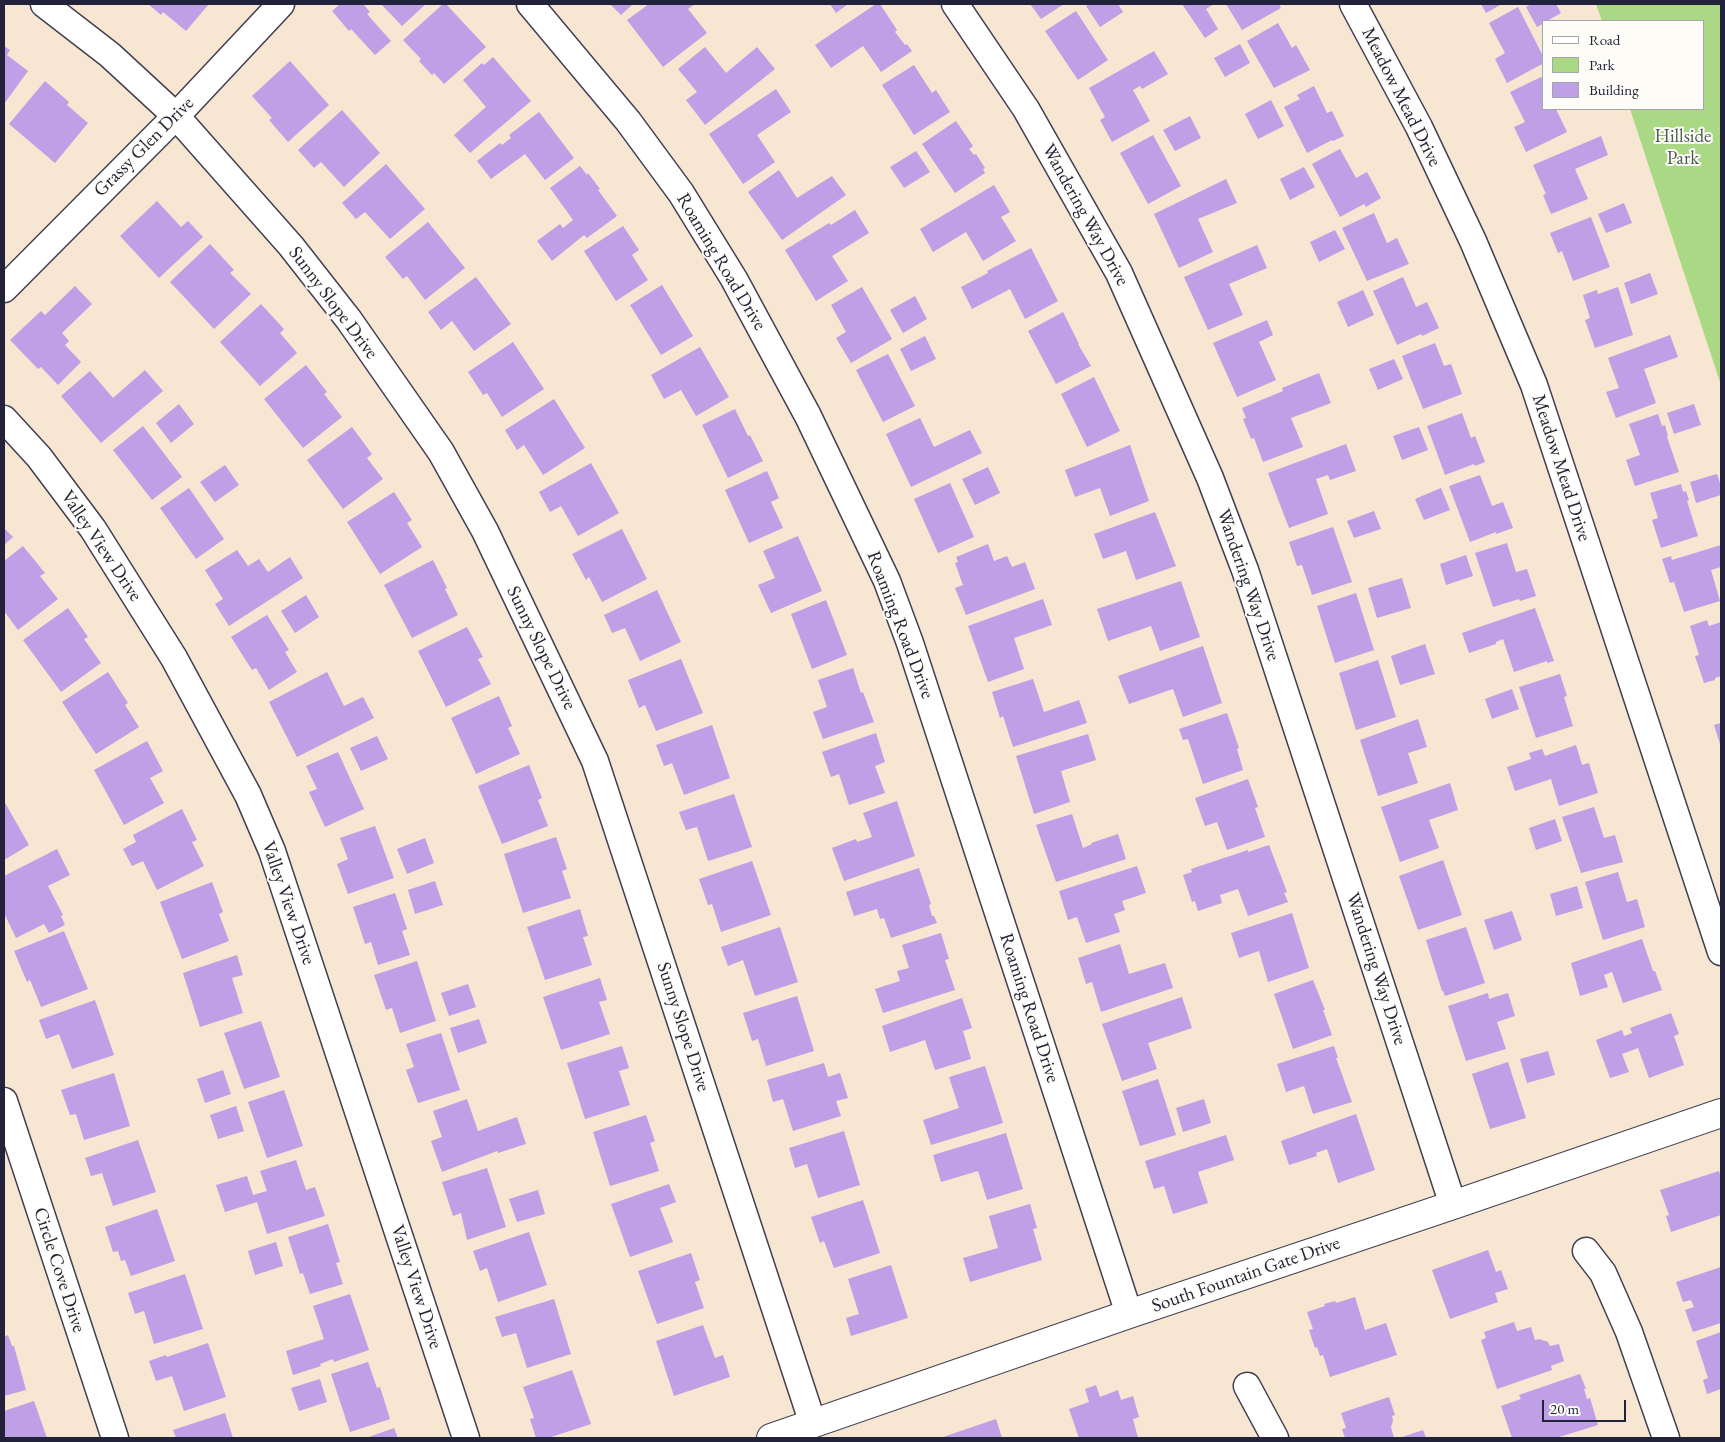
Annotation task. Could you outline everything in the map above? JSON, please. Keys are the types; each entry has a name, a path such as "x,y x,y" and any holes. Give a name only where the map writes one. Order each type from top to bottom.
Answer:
{"street":[{"name":"Sunny Slope Drive","path":"44,4 110,55 176,116 291,246 349,320 441,452 485,531 595,761 813,1424"},
{"name":"Grassy Glen Drive","path":"4,289 176,116 282,4"},
{"name":"Roaming Road Drive","path":"530,4 628,121 681,193 734,279 808,416 887,581 910,643 1129,1314"},
{"name":"Wandering Way Drive","path":"954,4 1026,108 1119,273 1210,478 1245,570 1453,1205"},
{"name":"Meadow Mead Drive","path":"1353,4 1427,145 1473,241 1534,385 1721,952"},
{"name":"Valley View Drive","path":"4,419 39,457 93,529 174,658 248,795 272,851 466,1438"},
{"name":"Circle Cove Drive","path":"4,1101 115,1438"},
{"name":"South Fountain Gate Drive","path":"771,1438 1721,1113"},
{"path":"1586,1251 1603,1273 1629,1332 1666,1438"},
{"path":"1246,1386 1275,1438"}],"green space":[{"name":"Hillside Park","path":"1596,4 1721,4 1721,385 1630,110 1705,110 1705,20 1602,20"}],"building":[{"path":"148,4 209,4 186,31 163,12 161,15"},
{"path":"340,4 363,4 370,12 367,14 391,41 375,55 351,29 349,31 332,11"},
{"path":"381,4 426,4 402,26"},
{"path":"443,4 446,4 486,47 444,84 434,73 432,75 419,61 421,59 403,40"},
{"path":"610,4 633,4 621,15"},
{"path":"649,4 695,4 688,9 707,33 663,67 627,20"},
{"path":"830,4 848,4 836,13"},
{"path":"876,4 880,4 897,30 895,32 912,51 881,72 863,46 831,68 815,45"},
{"path":"1030,4 1064,4 1041,19"},
{"path":"1090,4 1118,4 1123,12 1100,27 1086,6"},
{"path":"1182,4 1214,4 1206,9 1218,29 1205,38"},
{"path":"1226,4 1279,4 1281,8 1242,30"},
{"path":"1481,4 1502,4 1486,13"},
{"path":"1531,4 1556,4 1561,13 1549,20 1542,20 1542,24 1537,27 1526,7"},
{"path":"1518,7 1542,54 1542,64 1507,83 1495,59 1505,53 1489,23"},
{"path":"1076,11 1108,60 1078,80 1045,31"},
{"path":"1278,23 1292,48 1296,45 1310,70 1274,88 1247,41"},
{"path":"1240,44 1250,63 1225,77 1214,58"},
{"path":"4,46 10,50 7,55 28,71 4,104"},
{"path":"705,47 726,73 757,47 775,69 705,125 686,100 697,92 678,69"},
{"path":"1154,51 1168,74 1142,89 1140,86 1133,90 1150,121 1112,142 1100,120 1105,117 1089,88"},
{"path":"493,57 531,101 470,153 454,135 486,107 463,80 482,63 484,65"},
{"path":"290,61 329,105 288,142 269,120 272,118 252,96"},
{"path":"914,65 932,93 936,90 950,112 914,135 882,85"},
{"path":"1541,77 1542,110 1556,110 1567,132 1526,152 1514,127 1525,122 1510,92"},
{"path":"45,81 69,102 67,105 88,123 55,163 9,124"},
{"path":"1314,86 1327,113 1332,111 1344,136 1307,153 1284,107 1300,99 1297,95"},
{"path":"776,89 791,112 757,135 775,162 743,184 709,134"},
{"path":"1271,100 1284,126 1258,139 1245,114"},
{"path":"342,110 380,153 344,187 321,162 314,168 298,150"},
{"path":"539,112 574,158 545,180 525,154 491,179 477,161 500,143 502,145 511,138 509,135"},
{"path":"1190,116 1201,138 1175,151 1163,130"},
{"path":"956,121 973,146 969,149 974,155 976,154 985,168 983,169 985,173 955,193 922,144"},
{"path":"1153,135 1181,186 1148,204 1120,153"},
{"path":"1601,136 1608,155 1575,169 1588,199 1551,214 1543,195 1546,194 1533,165"},
{"path":"1340,149 1356,178 1367,172 1381,198 1366,207 1364,204 1340,217 1312,164"},
{"path":"916,151 930,172 904,188 890,167"},
{"path":"386,164 425,209 390,239 365,212 356,219 342,203"},
{"path":"580,166 600,189 598,190 617,216 587,238 584,235 552,261 537,241 560,224 563,228 573,220 550,188"},
{"path":"1304,167 1315,187 1290,200 1280,179"},
{"path":"779,170 797,198 832,176 846,195 782,240 748,192"},
{"path":"1226,179 1237,203 1198,219 1213,252 1179,268 1154,214"},
{"path":"994,185 1010,212 1001,217 1016,241 983,261 966,232 933,252 920,229"},
{"path":"157,201 181,227 188,221 203,237 159,278 120,236"},
{"path":"1624,203 1632,223 1606,233 1598,214"},
{"path":"855,210 869,233 832,256 848,281 816,301 785,250 829,223 831,225"},
{"path":"1374,213 1387,243 1397,238 1409,264 1367,281 1342,228"},
{"path":"1591,217 1610,267 1573,281 1562,251 1558,253 1550,233"},
{"path":"428,222 465,268 425,300 407,276 403,279 385,257"},
{"path":"623,226 639,250 632,255 648,280 616,301 584,251"},
{"path":"1335,230 1345,249 1319,262 1310,242"},
{"path":"210,244 234,270 230,273 251,294 214,329 170,282"},
{"path":"1257,245 1267,268 1229,284 1243,315 1208,330 1184,277"},
{"path":"1031,248 1058,301 1025,319 1010,289 972,309 961,287"},
{"path":"1650,273 1658,294 1631,304 1624,283"},
{"path":"476,277 511,324 474,351 452,321 441,330 428,312"},
{"path":"1403,277 1416,307 1427,302 1439,328 1397,345 1373,291"},
{"path":"662,285 693,336 661,355 630,305"},
{"path":"75,286 92,304 62,333 69,341 65,345 81,362 58,385 41,367 38,369 10,340 41,311 45,315"},
{"path":"862,287 892,339 851,363 836,338 846,332 831,305"},
{"path":"1618,287 1633,335 1595,348 1585,320 1590,318 1583,295 1597,290 1598,294"},
{"path":"1363,290 1374,315 1348,327 1337,302"},
{"path":"915,296 927,319 903,333 890,310"},
{"path":"261,304 284,329 280,333 297,353 260,386 220,342"},
{"path":"1063,312 1091,366 1056,384 1028,331"},
{"path":"1267,320 1273,335 1259,342 1276,380 1237,397 1213,343"},
{"path":"1670,335 1678,357 1644,369 1656,403 1616,418 1606,392 1619,388 1608,358"},
{"path":"925,336 936,359 911,371 900,349"},
{"path":"513,342 544,389 502,417 487,393 483,395 468,372"},
{"path":"1435,343 1444,366 1451,364 1462,394 1423,409 1402,356"},
{"path":"700,347 729,397 696,416 681,390 664,399 651,375"},
{"path":"888,354 915,406 883,422 856,370"},
{"path":"1394,359 1403,379 1378,390 1369,369"},
{"path":"306,365 327,392 324,394 342,417 303,448 264,399"},
{"path":"145,370 163,391 101,443 61,396 90,371 113,398"},
{"path":"1319,373 1331,403 1291,418 1303,447 1263,462 1254,438 1251,439 1243,419 1246,418 1242,408 1283,391 1282,388"},
{"path":"1094,377 1120,431 1087,447 1061,394"},
{"path":"554,399 585,448 543,475 524,445 517,450 505,430"},
{"path":"179,404 194,424 171,443 156,423"},
{"path":"1694,404 1701,425 1674,434 1667,413"},
{"path":"735,409 763,461 728,478 702,425"},
{"path":"1462,413 1471,438 1475,436 1485,462 1445,475 1427,426"},
{"path":"1658,414 1662,426 1665,425 1667,437 1679,472 1635,486 1626,460 1640,455 1629,424"},
{"path":"920,418 934,447 970,430 982,453 911,487 886,434"},
{"path":"143,426 182,477 152,500 113,450"},
{"path":"352,427 372,454 367,458 383,479 343,509 307,460"},
{"path":"1419,427 1428,450 1402,460 1393,436"},
{"path":"1346,444 1356,471 1330,480 1328,475 1316,479 1328,514 1289,528 1268,473"},
{"path":"1130,445 1149,501 1110,516 1100,488 1075,497 1065,470"},
{"path":"591,463 619,513 578,536 561,506 550,512 539,492"},
{"path":"225,465 239,485 215,502 200,482"},
{"path":"988,467 1000,493 975,505 962,479"},
{"path":"767,471 779,498 771,502 783,528 749,543 725,490"},
{"path":"1717,474 1721,486 1721,495 1696,503 1690,482"},
{"path":"1480,475 1492,506 1503,502 1513,528 1470,542 1449,486"},
{"path":"950,483 974,537 938,553 914,499"},
{"path":"1681,484 1683,492 1686,491 1689,500 1687,501 1698,536 1661,548 1652,520 1658,518 1650,493"},
{"path":"189,488 224,539 196,559 160,508"},
{"path":"1441,488 1450,510 1424,520 1415,499"},
{"path":"394,492 412,520 407,523 422,547 380,574 347,522"},
{"path":"1374,511 1381,529 1354,538 1347,521"},
{"path":"1155,512 1176,566 1136,580 1126,551 1103,559 1094,534"},
{"path":"1333,527 1352,582 1312,595 1302,565 1297,566 1289,542"},
{"path":"4,528 13,537 4,545"},
{"path":"622,529 647,579 602,602 589,577 586,580 572,554"},
{"path":"798,536 822,591 771,613 758,585 775,578 763,551"},
{"path":"1507,543 1516,572 1527,569 1536,596 1493,607 1475,553"},
{"path":"988,544 994,561 1007,556 1012,567 1025,562 1035,589 966,615 955,588 963,585 955,563 958,562 956,557"},
{"path":"1721,545 1721,567 1711,570 1720,601 1684,612 1674,582 1670,583 1662,559 1671,556 1672,560"},
{"path":"23,546 45,573 40,576 58,599 18,630 4,611 4,561"},
{"path":"237,550 248,566 259,559 268,572 290,557 303,578 229,626 215,604 223,599 205,570"},
{"path":"1466,555 1473,576 1446,585 1440,564"},
{"path":"433,560 458,615 412,638 384,585"},
{"path":"1402,578 1411,608 1377,618 1368,588"},
{"path":"1181,581 1200,637 1160,651 1151,626 1108,641 1097,609"},
{"path":"657,590 681,642 640,661 625,628 612,633 604,615"},
{"path":"1356,593 1374,650 1335,663 1317,606"},
{"path":"306,595 319,617 295,633 281,611"},
{"path":"1043,599 1052,625 1014,638 1024,669 988,682 968,626"},
{"path":"826,600 847,655 812,669 791,614"},
{"path":"68,608 88,637 84,639 101,663 61,692 23,640"},
{"path":"1535,608 1554,661 1547,663 1547,661 1514,672 1503,639 1496,642 1496,644 1469,653 1462,633"},
{"path":"267,615 289,650 285,652 297,672 269,690 256,668 252,670 231,637"},
{"path":"1707,620 1709,626 1721,622 1721,676 1704,683 1695,656 1699,655 1690,626"},
{"path":"467,627 483,657 478,659 491,684 446,707 418,651"},
{"path":"1425,644 1435,674 1400,685 1391,656"},
{"path":"1203,646 1222,703 1183,717 1173,689 1129,704 1118,676"},
{"path":"681,659 703,713 656,731 645,705 639,708 628,680"},
{"path":"1378,660 1396,717 1356,730 1339,673"},
{"path":"853,668 861,693 863,692 874,722 823,739 813,712 827,707 818,680"},
{"path":"108,672 128,703 125,705 139,727 96,754 62,702"},
{"path":"327,672 344,706 363,697 374,718 297,757 269,702"},
{"path":"1560,674 1567,696 1564,697 1573,726 1536,738 1519,687"},
{"path":"1033,679 1044,712 1079,700 1087,723 1013,747 1003,716 1000,718 992,692"},
{"path":"1512,689 1519,709 1492,719 1485,699"},
{"path":"499,696 512,726 508,728 520,754 476,774 451,718"},
{"path":"1227,713 1239,748 1237,749 1243,770 1203,784 1188,739 1183,740 1179,729"},
{"path":"1418,719 1427,747 1408,753 1418,783 1378,796 1360,740"},
{"path":"1721,723 1721,747 1714,725"},
{"path":"712,725 730,778 684,795 672,763 664,766 656,745"},
{"path":"876,733 885,762 875,766 885,793 849,805 839,774 831,777 822,752"},
{"path":"1088,734 1096,760 1061,771 1070,802 1034,814 1016,756"},
{"path":"377,736 388,759 361,771 350,748"},
{"path":"147,741 163,771 150,778 164,803 124,825 94,770"},
{"path":"1576,745 1582,765 1589,763 1598,793 1559,806 1551,779 1515,791 1507,767 1531,759 1529,753 1542,749 1545,756"},
{"path":"338,752 364,809 325,827 309,792 317,789 306,766"},
{"path":"529,765 542,798 538,800 548,826 502,844 478,786"},
{"path":"1248,779 1258,807 1255,808 1265,837 1227,850 1217,822 1205,826 1195,798"},
{"path":"1450,783 1458,810 1429,820 1439,848 1400,862 1381,807"},
{"path":"734,794 752,847 708,861 697,827 686,830 679,812"},
{"path":"4,801 29,845 4,860"},
{"path":"897,801 915,856 844,881 832,848 856,839 857,842 872,837 863,813"},
{"path":"1594,807 1604,838 1615,835 1623,862 1581,873 1562,817"},
{"path":"182,809 197,840 192,842 204,866 157,890 143,861 132,866 123,849 136,842 133,835"},
{"path":"1072,814 1083,848 1091,843 1118,834 1126,859 1056,882 1036,825"},
{"path":"1555,819 1562,841 1536,850 1529,828"},
{"path":"375,826 394,878 348,894 337,864 348,859 340,838"},
{"path":"556,837 567,869 562,871 571,898 523,913 504,854"},
{"path":"425,838 434,863 407,874 397,849"},
{"path":"1269,845 1287,892 1284,893 1288,902 1248,916 1238,889 1220,895 1222,903 1198,911 1195,901 1192,902 1183,875 1192,872 1191,869"},
{"path":"57,849 70,875 48,886 63,915 61,916 65,925 49,933 44,924 16,938 4,913 4,876"},
{"path":"1443,860 1462,915 1418,930 1399,876"},
{"path":"752,861 771,915 721,932 712,904 708,905 699,879"},
{"path":"1137,866 1146,893 1122,901 1125,910 1114,914 1120,932 1086,943 1077,917 1068,920 1059,891"},
{"path":"919,868 931,904 929,905 932,916 934,916 937,923 891,938 884,918 880,919 877,909 854,916 846,892"},
{"path":"1618,872 1627,902 1637,899 1645,927 1603,940 1585,882"},
{"path":"435,881 443,905 415,914 408,890"},
{"path":"212,882 223,912 219,914 229,941 182,959 160,902"},
{"path":"1577,886 1583,908 1556,916 1550,894"},
{"path":"395,893 407,929 402,931 410,955 378,965 371,942 365,944 353,907"},
{"path":"580,909 588,936 583,937 592,965 545,980 527,927"},
{"path":"1512,911 1522,940 1494,950 1484,920"},
{"path":"1292,913 1309,968 1268,982 1259,951 1239,958 1231,933"},
{"path":"780,927 798,982 755,996 743,960 728,966 721,947"},
{"path":"1466,927 1485,983 1445,996 1426,940"},
{"path":"64,931 88,989 41,1007 30,980 27,982 14,951"},
{"path":"941,933 949,959 945,960 955,990 883,1013 875,989 900,981 897,971 909,968 902,945"},
{"path":"1642,939 1662,990 1623,1003 1612,972 1604,975 1608,987 1580,996 1571,963"},
{"path":"1120,944 1129,974 1165,963 1173,988 1101,1012 1092,982 1086,984 1078,958"},
{"path":"237,955 243,975 232,978 243,1013 200,1027 183,973"},
{"path":"417,961 436,1021 400,1033 392,1008 386,1010 374,975"},
{"path":"600,978 607,1000 599,1002 610,1034 561,1050 543,997"},
{"path":"1313,980 1325,1010 1323,1010 1332,1035 1293,1049 1274,994"},
{"path":"468,984 476,1007 449,1016 441,993"},
{"path":"1488,993 1489,999 1508,993 1515,1016 1497,1022 1506,1049 1466,1061 1448,1006"},
{"path":"797,996 814,1051 766,1066 758,1039 752,1041 743,1013"},
{"path":"1182,997 1192,1028 1148,1043 1157,1069 1122,1081 1102,1024"},
{"path":"962,998 972,1028 963,1031 971,1059 935,1070 925,1040 890,1052 882,1026"},
{"path":"95,1000 114,1055 72,1069 59,1034 46,1039 39,1020"},
{"path":"1671,1013 1679,1034 1674,1036 1684,1065 1649,1078 1638,1048 1622,1054 1629,1072 1610,1078 1596,1040 1622,1030 1624,1036 1632,1033 1630,1028"},
{"path":"479,1019 487,1043 458,1053 450,1028"},
{"path":"261,1021 280,1077 244,1089 224,1033"},
{"path":"441,1033 460,1090 418,1103 406,1070 414,1067 406,1044"},
{"path":"622,1046 629,1068 619,1071 630,1105 585,1119 567,1063"},
{"path":"1334,1046 1338,1058 1336,1058 1352,1102 1313,1114 1304,1086 1286,1092 1277,1064"},
{"path":"1548,1051 1555,1075 1527,1083 1520,1059"},
{"path":"1508,1062 1526,1118 1490,1129 1472,1074"},
{"path":"824,1063 828,1077 840,1073 848,1098 836,1101 841,1116 793,1131 783,1099 773,1102 767,1080"},
{"path":"985,1066 1003,1123 931,1145 923,1120 959,1108 949,1077"},
{"path":"223,1070 231,1094 205,1103 197,1079"},
{"path":"114,1073 130,1126 84,1140 76,1114 70,1115 61,1090"},
{"path":"1158,1079 1176,1135 1140,1146 1122,1091"},
{"path":"284,1090 303,1146 267,1158 248,1102"},
{"path":"467,1099 478,1131 517,1117 526,1144 498,1153 497,1151 442,1172 431,1141 442,1137 433,1111"},
{"path":"1204,1099 1211,1123 1183,1132 1176,1108"},
{"path":"236,1106 244,1131 218,1139 210,1115"},
{"path":"1356,1114 1375,1170 1338,1183 1327,1149 1316,1153 1317,1156 1289,1165 1281,1141"},
{"path":"646,1115 655,1141 650,1143 659,1171 610,1186 593,1132"},
{"path":"844,1131 860,1185 818,1198 807,1164 795,1168 789,1148"},
{"path":"1006,1133 1023,1189 987,1200 978,1171 941,1182 933,1155"},
{"path":"1226,1135 1234,1160 1198,1172 1208,1203 1173,1214 1164,1186 1154,1189 1145,1161"},
{"path":"138,1140 156,1192 113,1206 102,1173 91,1176 85,1158"},
{"path":"296,1160 306,1190 315,1187 325,1216 267,1234 257,1202 225,1212 216,1185 247,1176 253,1195 267,1191 260,1171"},
{"path":"487,1168 506,1227 467,1240 461,1213 453,1216 442,1182"},
{"path":"1719,1171 1721,1178 1721,1215 1671,1232 1666,1216 1669,1215 1660,1190"},
{"path":"669,1184 676,1202 660,1208 673,1242 630,1257 611,1204"},
{"path":"538,1190 545,1214 517,1222 509,1199"},
{"path":"863,1200 880,1253 834,1268 824,1241 820,1243 811,1217"},
{"path":"1030,1204 1037,1228 1033,1229 1042,1260 970,1282 963,1258 998,1248 989,1216"},
{"path":"157,1209 175,1261 131,1276 125,1260 121,1261 118,1251 113,1252 105,1227"},
{"path":"328,1224 340,1262 336,1263 343,1284 310,1294 303,1273 300,1274 288,1237"},
{"path":"529,1232 547,1285 498,1302 487,1268 480,1271 473,1251"},
{"path":"276,1242 283,1266 255,1275 248,1251"},
{"path":"1488,1250 1496,1272 1501,1270 1508,1289 1495,1293 1498,1302 1450,1319 1432,1270"},
{"path":"691,1253 700,1280 695,1282 704,1308 657,1324 638,1271"},
{"path":"891,1265 908,1318 851,1336 846,1318 859,1314 848,1279"},
{"path":"1721,1267 1721,1323 1693,1332 1685,1310 1694,1307 1691,1300 1683,1302 1676,1282"},
{"path":"185,1274 203,1329 154,1344 144,1311 135,1314 128,1293"},
{"path":"350,1294 369,1350 334,1362 333,1359 320,1364 321,1366 293,1375 286,1351 324,1339 313,1306"},
{"path":"1355,1297 1365,1330 1386,1323 1397,1355 1330,1377 1323,1355 1320,1356 1317,1347 1315,1348 1309,1330 1313,1329 1307,1312 1325,1306 1324,1304 1335,1301 1336,1303"},
{"path":"554,1299 571,1354 527,1368 516,1333 502,1337 495,1317"},
{"path":"1514,1322 1517,1331 1531,1327 1535,1340 1539,1339 1548,1342 1550,1346 1559,1344 1564,1361 1551,1366 1552,1370 1497,1389 1481,1340 1486,1338 1484,1332"},
{"path":"703,1325 715,1358 723,1355 730,1377 674,1396 656,1341"},
{"path":"1721,1332 1721,1389 1707,1394 1703,1380 1708,1378 1696,1341"},
{"path":"8,1335 12,1346 14,1346 26,1390 4,1396 4,1337"},
{"path":"208,1343 226,1397 184,1411 172,1376 156,1381 149,1361"},
{"path":"368,1362 377,1388 380,1387 390,1419 350,1432 331,1374"},
{"path":"572,1370 591,1424 548,1438 536,1438 530,1419 534,1418 523,1387"},
{"path":"1580,1374 1586,1389 1584,1389 1587,1399 1590,1398 1598,1425 1556,1438 1512,1438 1501,1406 1521,1399 1519,1395"},
{"path":"320,1379 327,1402 299,1411 291,1388"},
{"path":"1096,1385 1100,1397 1118,1390 1121,1400 1133,1396 1139,1417 1133,1419 1138,1438 1079,1438 1069,1409 1089,1402 1085,1389"},
{"path":"1389,1397 1395,1415 1392,1416 1391,1427 1394,1438 1345,1438 1342,1429 1346,1428 1341,1413"},
{"path":"34,1401 47,1438 4,1438 4,1411"},
{"path":"225,1413 233,1438 176,1438 173,1430"},
{"path":"996,1419 1002,1438 940,1438"},
{"path":"394,1428 398,1438 366,1438"},
{"path":"1423,1430 1426,1438 1399,1438"}]}
